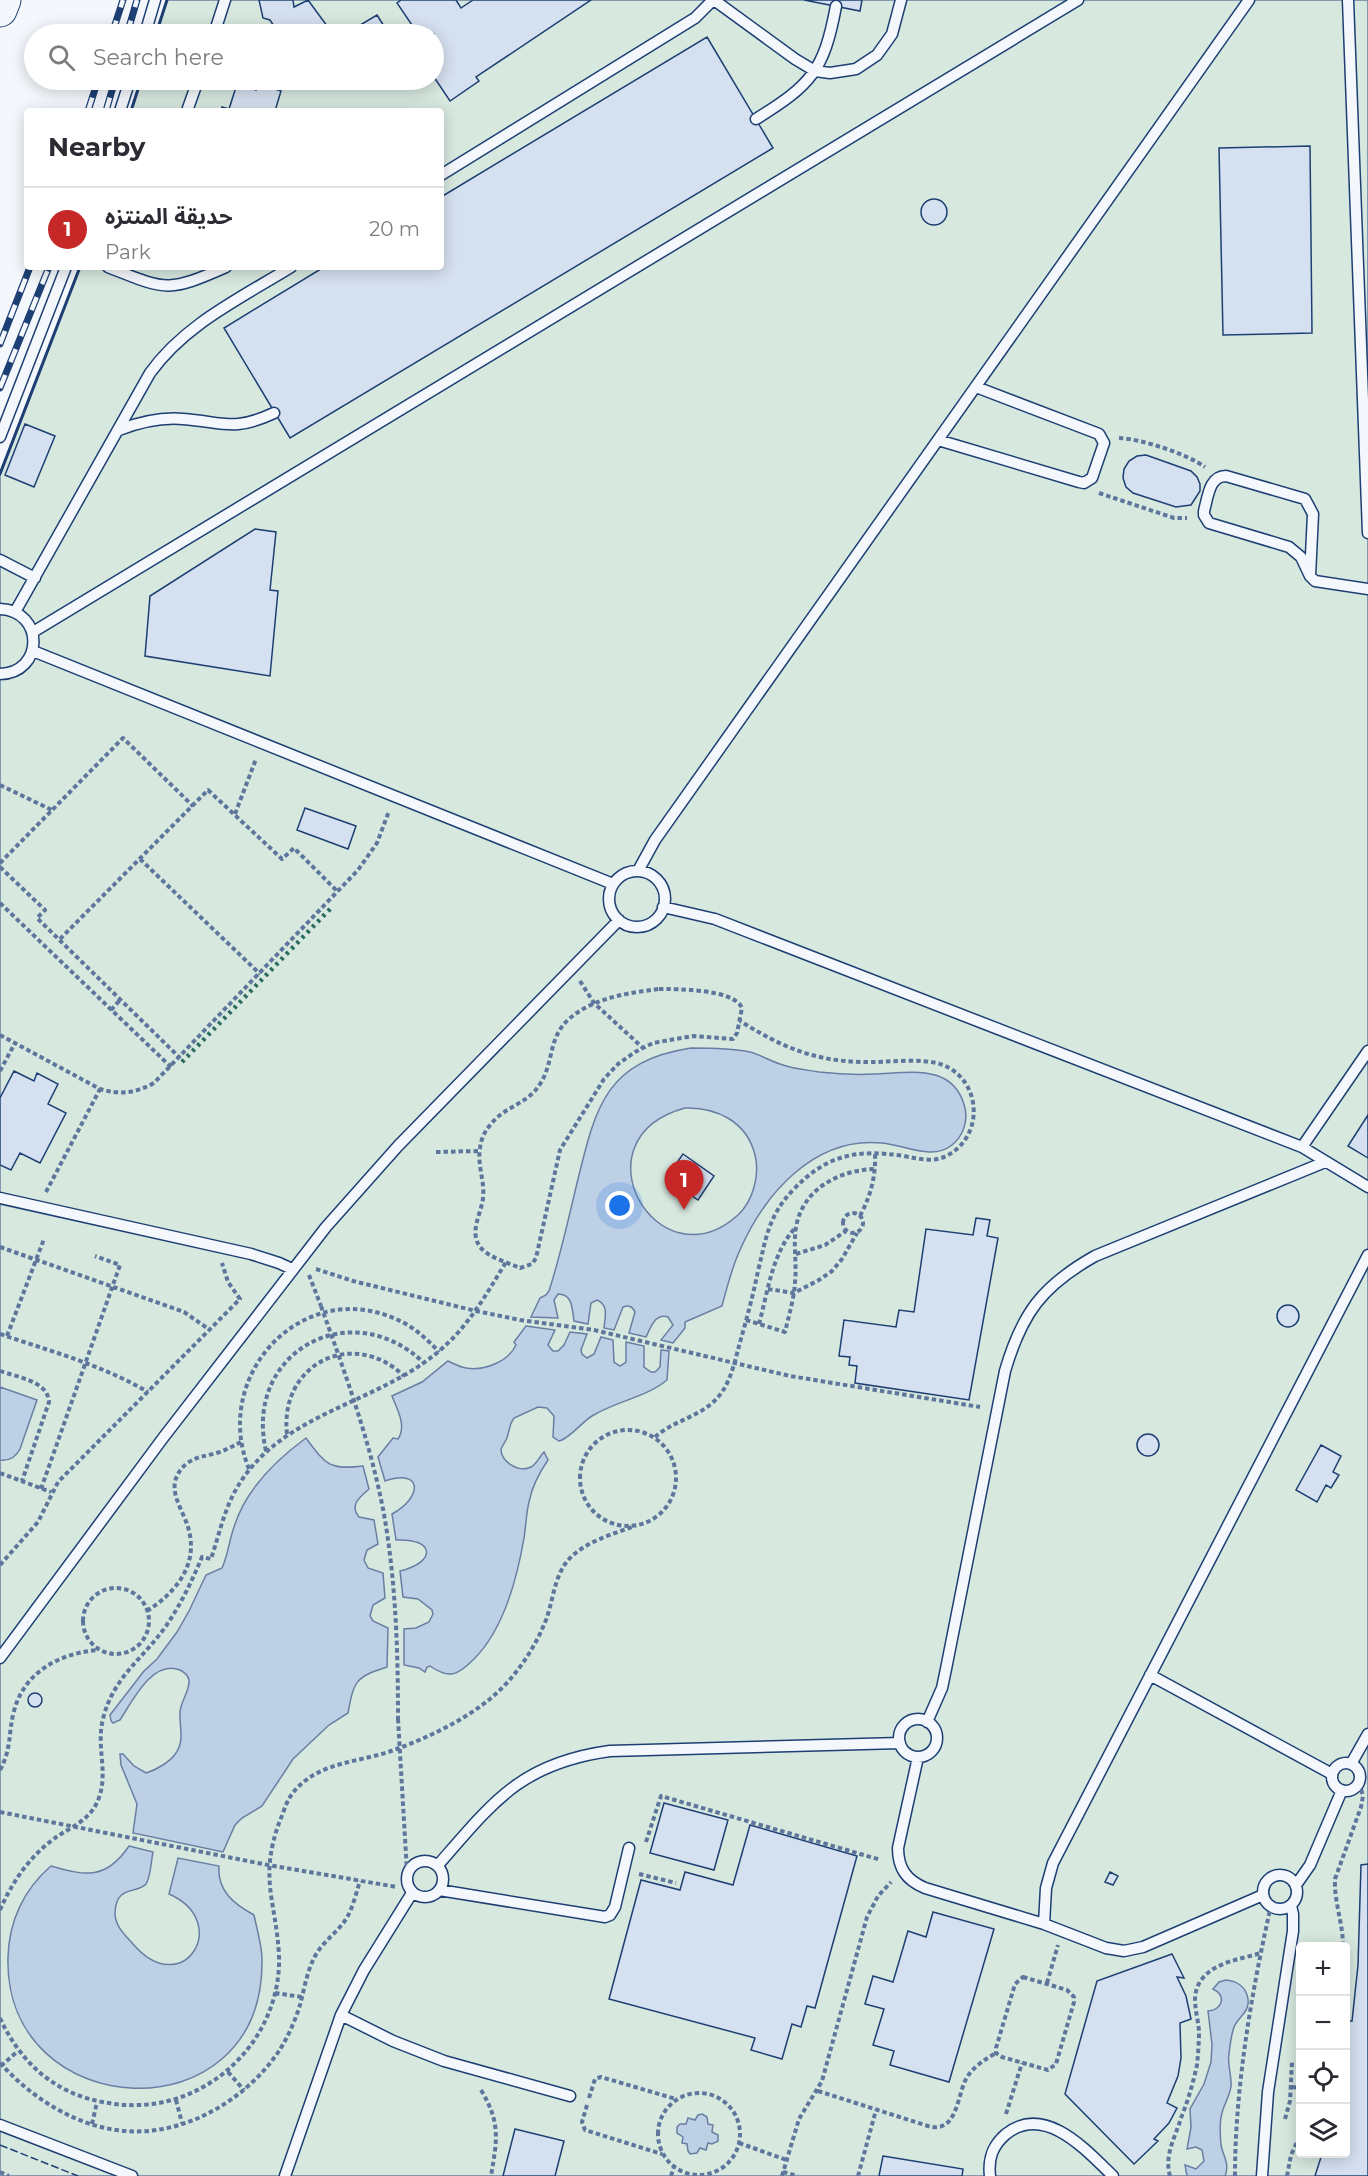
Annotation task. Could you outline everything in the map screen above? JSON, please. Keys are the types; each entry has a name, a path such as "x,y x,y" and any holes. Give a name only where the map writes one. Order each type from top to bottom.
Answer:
{"highway":[{"path":"0,10 4,0"}],"lane":[{"path":"148,24 155,0"},
{"path":"217,24 225,0"},
{"path":"444,173 695,18 713,0 795,59 815,71 830,73 844,73 873,59 886,45 892,34 900,0"},
{"path":"33,632 1078,0"},
{"path":"638,871 655,840 1249,0"},
{"path":"1348,0 1368,533"},
{"path":"756,119 796,93 815,71 828,41 836,6"},
{"path":"121,108 127,90"},
{"path":"188,108 194,90"},
{"path":"0,437 65,270"},
{"path":"130,271 156,285 177,286 219,270"},
{"path":"15,612 161,357 190,330 286,270"},
{"path":"938,440 1084,483 1088,482 1094,474 1103,448 1103,439 1096,432 976,387"},
{"path":"119,430 140,422 161,418 222,425 258,421 274,413"},
{"path":"1311,576 1313,514 1305,499 1226,476 1216,478 1212,483 1204,515 1209,523 1289,548 1301,557 1311,576 1322,583 1368,589"},
{"path":"0,560 35,578"},
{"path":"0,609 15,612 23,617 33,632 33,651 23,666 16,671 0,674"},
{"path":"33,651 613,884"},
{"path":"638,871 646,872 660,883 663,890 663,907 655,920 640,927 625,924 619,920 613,914 609,899 613,884 624,873 638,871"},
{"path":"663,907 715,920 1302,1147 1368,1187"},
{"path":"0,1658 163,1438 300,1259 398,1146 619,920"},
{"path":"1302,1147 1368,1053"},
{"path":"927,1722 936,1705 944,1678 1005,1371 1013,1342 1027,1315 1046,1291 1069,1271 1095,1256 1325,1162"},
{"path":"0,1198 218,1246 266,1258 292,1269"},
{"path":"1044,1924 1046,1888 1053,1863 1368,1255"},
{"path":"1150,1675 1332,1774"},
{"path":"913,1720 927,1722 933,1726 938,1740 931,1752 918,1757 906,1753 900,1743 902,1729 913,1720"},
{"path":"1351,1764 1368,1734"},
{"path":"438,1865 480,1816 511,1788 548,1766 567,1759 610,1751 900,1743"},
{"path":"918,1757 898,1848 902,1869 909,1880 925,1888 1044,1924 1115,1950 1134,1950 1263,1895"},
{"path":"1351,1764 1359,1771 1359,1782 1352,1789 1342,1790 1334,1784 1332,1774 1337,1765 1351,1764"},
{"path":"1296,1885 1310,1866 1342,1790"},
{"path":"439,1890 605,1917 613,1911 629,1848"},
{"path":"432,1861 438,1865 443,1882 439,1890 429,1897 423,1897 411,1891 406,1878 411,1866 417,1862 432,1861"},
{"path":"1286,1876 1296,1885 1298,1893 1291,1906 1277,1910 1270,1907 1263,1895 1263,1888 1272,1877 1286,1876"},
{"path":"285,2176 341,2015 364,1970 411,1891"},
{"path":"1262,2176 1268,2092 1293,1930 1291,1906"},
{"path":"341,2015 418,2052 468,2069 570,2096"},
{"path":"990,2176 989,2163 992,2150 1000,2140 1009,2132 1032,2124 1054,2129 1074,2140 1113,2176"},
{"path":"0,2125 132,2176"}],"path":[{"path":"1103,439 1128,438 1190,458 1209,470 1216,478"},
{"path":"1084,483 1105,496 1174,518 1204,515"},
{"path":"180,1058 37,918 45,910 0,865 123,738 193,806"},
{"path":"235,814 261,742"},
{"path":"0,785 52,810"},
{"path":"60,939 208,790 282,859 294,848 338,892"},
{"path":"0,1035 100,1089 122,1093 144,1089 154,1083 369,858 382,832 394,795"},
{"path":"140,859 260,974"},
{"path":"0,903 171,1067"},
{"path":"572,968 594,1003 643,1048"},
{"path":"658,989 703,991 739,1001 742,1008 740,1021 737,1034 733,1039 693,1036 653,1043 618,1064 604,1079 560,1150 536,1258 532,1264 520,1268 487,1253 476,1239 475,1231 483,1190 479,1151 481,1141 492,1122 529,1098 538,1088 549,1064 554,1039 559,1029 580,1010 594,1003 634,992 658,989"},
{"path":"111,1010 121,999"},
{"path":"655,1437 670,1425 703,1411 727,1383 746,1320 765,1238 786,1198 805,1179 822,1166 851,1155 875,1152 921,1160 935,1160 960,1147 969,1136 974,1122 975,1108 972,1094 965,1082 942,1065 928,1062 861,1062 812,1057 786,1048 740,1021"},
{"path":"0,1071 15,1042"},
{"path":"38,1206 100,1089"},
{"path":"436,1152 479,1151"},
{"path":"768,1289 794,1293 832,1271 863,1225 860,1216 870,1193 875,1169 875,1152"},
{"path":"759,1324 782,1245 796,1226 806,1203 823,1185 846,1172 875,1169"},
{"path":"846,1231 844,1221 846,1216 856,1214 860,1216"},
{"path":"746,1320 785,1332 794,1293 796,1226"},
{"path":"796,1254 825,1245 846,1231 857,1233"},
{"path":"8,1336 44,1239"},
{"path":"0,1565 38,1522 58,1482 240,1299 228,1282 218,1246"},
{"path":"0,1247 184,1312 210,1330"},
{"path":"41,1489 120,1265 95,1256"},
{"path":"300,1259 321,1306 355,1402 376,1476 385,1518 393,1576 398,1647 399,1748 407,1872"},
{"path":"300,1259 335,1276 476,1311 520,1320 594,1330 733,1364 843,1386 998,1409"},
{"path":"0,1910 10,1888 37,1854 53,1839 86,1817 94,1808 102,1787 102,1721 116,1684 166,1626 202,1557 211,1559 227,1506 249,1469 287,1434 404,1376 439,1352 458,1334 476,1311 507,1262"},
{"path":"249,1469 241,1442 239,1425 244,1390 259,1359 283,1334 313,1317 347,1310 382,1314 413,1328 439,1352"},
{"path":"266,1451 262,1420 269,1389 276,1375 286,1363 310,1343 339,1333 370,1333 399,1343 424,1363"},
{"path":"0,1334 126,1379 148,1392"},
{"path":"287,1434 285,1421 290,1397 303,1376 323,1360 341,1355 360,1354 384,1361 404,1376"},
{"path":"0,1371 39,1385 47,1391 49,1396 49,1402 22,1481"},
{"path":"0,2018 9,2038 36,2071 53,2084 97,2102 133,2106 176,2100 228,2072 257,2037 267,2018 275,1993 279,1955 268,1885 268,1865 276,1833 291,1795 304,1783 334,1765 399,1748 470,1713 508,1681 524,1662 537,1641 558,1576 571,1558 593,1542 647,1522 659,1516 674,1495 677,1482 676,1469 665,1445 643,1431 630,1429 616,1431 593,1444 581,1467 580,1480 582,1494 597,1515 621,1526 635,1526"},
{"path":"147,1611 176,1587 188,1566 191,1555 189,1532 174,1495 179,1473 186,1464 196,1458 219,1452 241,1442"},
{"path":"0,1473 51,1492"},
{"path":"0,1770 8,1750 14,1709 30,1680 42,1668 57,1659 84,1651 99,1650 119,1654 129,1652 140,1644 148,1628 147,1611 141,1599 123,1589 113,1588 94,1596 87,1604 83,1624 85,1634 99,1650"},
{"path":"140,1644 147,1650"},
{"path":"1343,1942 1335,1879 1361,1807 1363,1796 1359,1782"},
{"path":"636,1874 661,1796 902,1869 885,1887 867,1917 822,2081 799,2119 783,2174 798,2176"},
{"path":"0,1812 411,1891"},
{"path":"624,1870 676,1884"},
{"path":"18,2051 1,2065 31,2093 53,2108 92,2124 126,2132 149,2130 182,2123 213,2111 244,2090 266,2068 279,2050 290,2030 314,1959 321,1946 346,1919 360,1881"},
{"path":"1235,2176 1239,2099 1270,1907"},
{"path":"1047,1983 1062,1930"},
{"path":"1170,2176 1168,2160 1170,2150 1197,2063 1199,2032 1194,1998 1197,1988 1210,1971 1218,1966 1261,1953"},
{"path":"818,2091 933,2127 946,2125 955,2113 966,2080 983,2061 996,2053 1018,1980 1027,1977 1047,1983 1067,1990 1074,1997 1056,2064 1048,2070 1002,2057 996,2053"},
{"path":"275,1993 302,1996"},
{"path":"1009,2132 1006,2112 1022,2063"},
{"path":"468,2069 487,2100 496,2124 497,2136 491,2176"},
{"path":"228,2072 244,2090"},
{"path":"662,2154 585,2130 582,2122 593,2082 597,2077 604,2077 676,2099"},
{"path":"1292,2087 1296,2088"},
{"path":"708,2093 727,2103 738,2122 739,2143 729,2161 712,2173 692,2175 674,2167 662,2154 658,2144 659,2123 668,2106 676,2099 686,2094 708,2093"},
{"path":"176,2100 182,2123"},
{"path":"92,2124 97,2102"},
{"path":"858,2176 876,2110"},
{"path":"739,2143 787,2160"},
{"path":"1287,2176 1291,2155 1296,2144"},
{"path":"671,2176 674,2167"},
{"path":"0,2172 9,2176"}],"shaded area":[{"path":"167,0 1368,0 1368,2176 0,2176 0,474 79,270 444,270 444,108 132,108 138,90 444,90 444,24 159,24"}],"water":[{"path":"691,1048 728,1049 750,1052 788,1066 819,1072 928,1073 951,1083 959,1093 966,1113 965,1123 959,1137 944,1150 927,1152 891,1144 858,1143 835,1149 795,1172 763,1208 751,1229 735,1263 722,1306 685,1322 685,1328 673,1343 661,1340 673,1325 668,1317 664,1316 657,1319 646,1337 629,1333 635,1312 629,1306 623,1307 614,1330 604,1328 605,1308 597,1300 591,1303 588,1324 574,1321 569,1299 558,1294 554,1300 558,1318 531,1317 540,1298 549,1291 591,1129 600,1108 610,1091 623,1076 640,1064 663,1054","holes":["685,1108 697,1108 719,1114 738,1125 751,1143 755,1155 756,1179 748,1203 738,1215 708,1232 680,1233 656,1221 639,1200 631,1174 634,1148 652,1124"]},
{"path":"526,1326 555,1330 548,1345 553,1351 558,1351 564,1345 570,1332 587,1334 581,1350 587,1358 594,1354 601,1337 613,1340 614,1362 620,1366 626,1362 626,1342 644,1346 644,1367 651,1372 655,1372 660,1367 661,1350 669,1351 667,1380 649,1391 592,1416 559,1441 553,1437 554,1416 547,1408 538,1407 514,1418 501,1449 507,1462 521,1469 526,1468 533,1466 544,1452 548,1460 530,1496 521,1554 508,1603 484,1648 467,1665 453,1674 442,1673 430,1666 425,1672 419,1668 404,1665 404,1629 416,1628 429,1622 433,1614 432,1610 418,1599 403,1597 400,1571 420,1562 427,1551 418,1543 396,1540 392,1514 409,1500 414,1487 407,1478 385,1481 378,1457 393,1438 398,1439 401,1434 400,1418 392,1396 422,1382 448,1361 473,1369 488,1367 501,1361 512,1351 516,1345 514,1342"},
{"path":"0,1387 37,1400 20,1449 12,1458 6,1460 0,1460"},
{"path":"306,1438 329,1464 343,1467 363,1466 369,1489 357,1501 355,1509 359,1517 374,1520 378,1544 367,1550 364,1560 368,1568 383,1573 385,1598 373,1605 370,1616 373,1621 388,1628 387,1667 358,1681 352,1693 348,1713 329,1725 293,1759 262,1806 235,1825 223,1852 133,1833 137,1804 121,1765 120,1754 146,1773 173,1756 180,1743 180,1712 188,1688 188,1677 180,1670 170,1668 160,1671 144,1684 120,1720 113,1723 110,1715 177,1632 206,1575 222,1568 239,1514 254,1489 273,1466"},
{"path":"129,1846 153,1852 146,1884 123,1894 116,1904 117,1922 133,1944 152,1960 169,1965 183,1961 194,1951 199,1937 197,1922 188,1907 169,1894 178,1858 219,1866 221,1883 228,1896 254,1915 262,1960 251,2018 222,2059 181,2082 134,2088 87,2079 46,2053 18,2012 8,1957 15,1918 26,1895 41,1875 51,1866 85,1873 103,1870 112,1865"},
{"path":"1226,1980 1237,1983 1243,1988 1248,2004 1246,2011 1234,2027 1230,2044 1231,2086 1220,2125 1226,2172 1225,2176 1187,2176 1185,2165 1196,2169 1204,2161 1202,2150 1196,2147 1187,2149 1191,2127 1190,2109 1204,2084 1211,2062 1212,2044 1208,2011 1217,2008 1221,2002 1220,1995 1213,1989 1219,1982"},
{"path":"702,2114 707,2117 708,2124 713,2125 712,2132 718,2135 718,2141 708,2143 706,2150 700,2148 697,2153 690,2154 687,2144 682,2143 683,2137 677,2133 677,2127 680,2124 686,2124 688,2118 695,2120 698,2115"}],"building":[{"path":"259,0 293,0 294,7 308,0 326,24 273,24 270,20 263,18"},
{"path":"401,0 456,0 461,8 473,0 591,0 476,77 479,81 450,101 443,90 444,24 411,24 397,3"},
{"path":"804,0 862,0 860,11"},
{"path":"377,15 383,24 362,24"},
{"path":"707,37 773,148 290,438 224,328 319,270 444,270 444,195"},
{"path":"235,90 281,91 276,108 229,108"},
{"path":"1310,146 1312,333 1223,335 1219,148"},
{"path":"934,199 943,203 947,212 943,221 934,225 925,221 921,212 925,203"},
{"path":"25,424 55,436 34,487 5,475"},
{"path":"1146,455 1191,471 1197,477 1200,491 1191,505 1176,507 1133,493 1126,487 1123,478 1124,469 1129,461 1137,456"},
{"path":"255,529 276,532 270,590 278,591 270,676 145,656 150,596"},
{"path":"305,808 356,826 348,849 297,830"},
{"path":"14,1071 34,1081 37,1073 58,1084 48,1104 66,1113 40,1163 20,1153 11,1170 0,1165 0,1098"},
{"path":"1368,1115 1368,1158 1348,1146"},
{"path":"683,1154 714,1176 698,1200 666,1178"},
{"path":"976,1218 990,1220 987,1236 998,1238 969,1400 855,1383 857,1366 849,1365 850,1357 839,1356 844,1320 896,1327 899,1310 914,1312 926,1229 973,1235"},
{"path":"1288,1305 1296,1308 1299,1316 1296,1324 1288,1327 1280,1324 1277,1316 1280,1308"},
{"path":"1148,1434 1156,1437 1159,1445 1156,1453 1148,1456 1140,1453 1137,1445 1140,1437"},
{"path":"1321,1445 1341,1456 1333,1472 1339,1475 1331,1488 1326,1485 1317,1502 1296,1490"},
{"path":"32,1693 38,1693 42,1700 38,1707 32,1707 28,1703 28,1697"},
{"path":"664,1803 728,1820 714,1870 650,1853"},
{"path":"750,1825 857,1856 815,2008 807,2006 801,2027 792,2024 782,2059 751,2050 755,2038 609,1999 641,1880 680,1890 685,1872 733,1885"},
{"path":"1368,1864 1368,2176 1315,2176 1321,2158 1350,2158 1350,2021 1352,2021 1358,1965 1361,1865"},
{"path":"1110,1872 1118,1876 1113,1885 1105,1882"},
{"path":"933,1912 994,1929 949,2082 890,2065 894,2051 873,2045 884,2009 865,2004 873,1976 893,1982 908,1931 926,1937"},
{"path":"1172,1954 1184,1978 1177,1977 1186,1996 1191,2019 1180,2023 1181,2058 1178,2076 1167,2103 1177,2108 1169,2123 1154,2139 1158,2141 1134,2164 1065,2094 1097,1981"},
{"path":"515,2129 564,2141 555,2176 503,2176"},
{"path":"883,2156 963,2169 962,2176 879,2176"}],"railway":[{"path":"115,24 123,0"},
{"path":"130,24 137,0"},
{"path":"89,108 95,90"},
{"path":"107,108 112,90"},
{"path":"0,344 29,270"},
{"path":"0,388 48,270"}],"hedge":[{"path":"182,1062 333,906"}],"fence":[{"path":"0,2145 78,2176"}],"wall":[{"path":"159,24 167,0"},
{"path":"132,108 138,90"},
{"path":"0,474 79,270"}],"place":[{"name":"حديقة المنتزه","path":"684,1210"}]}
